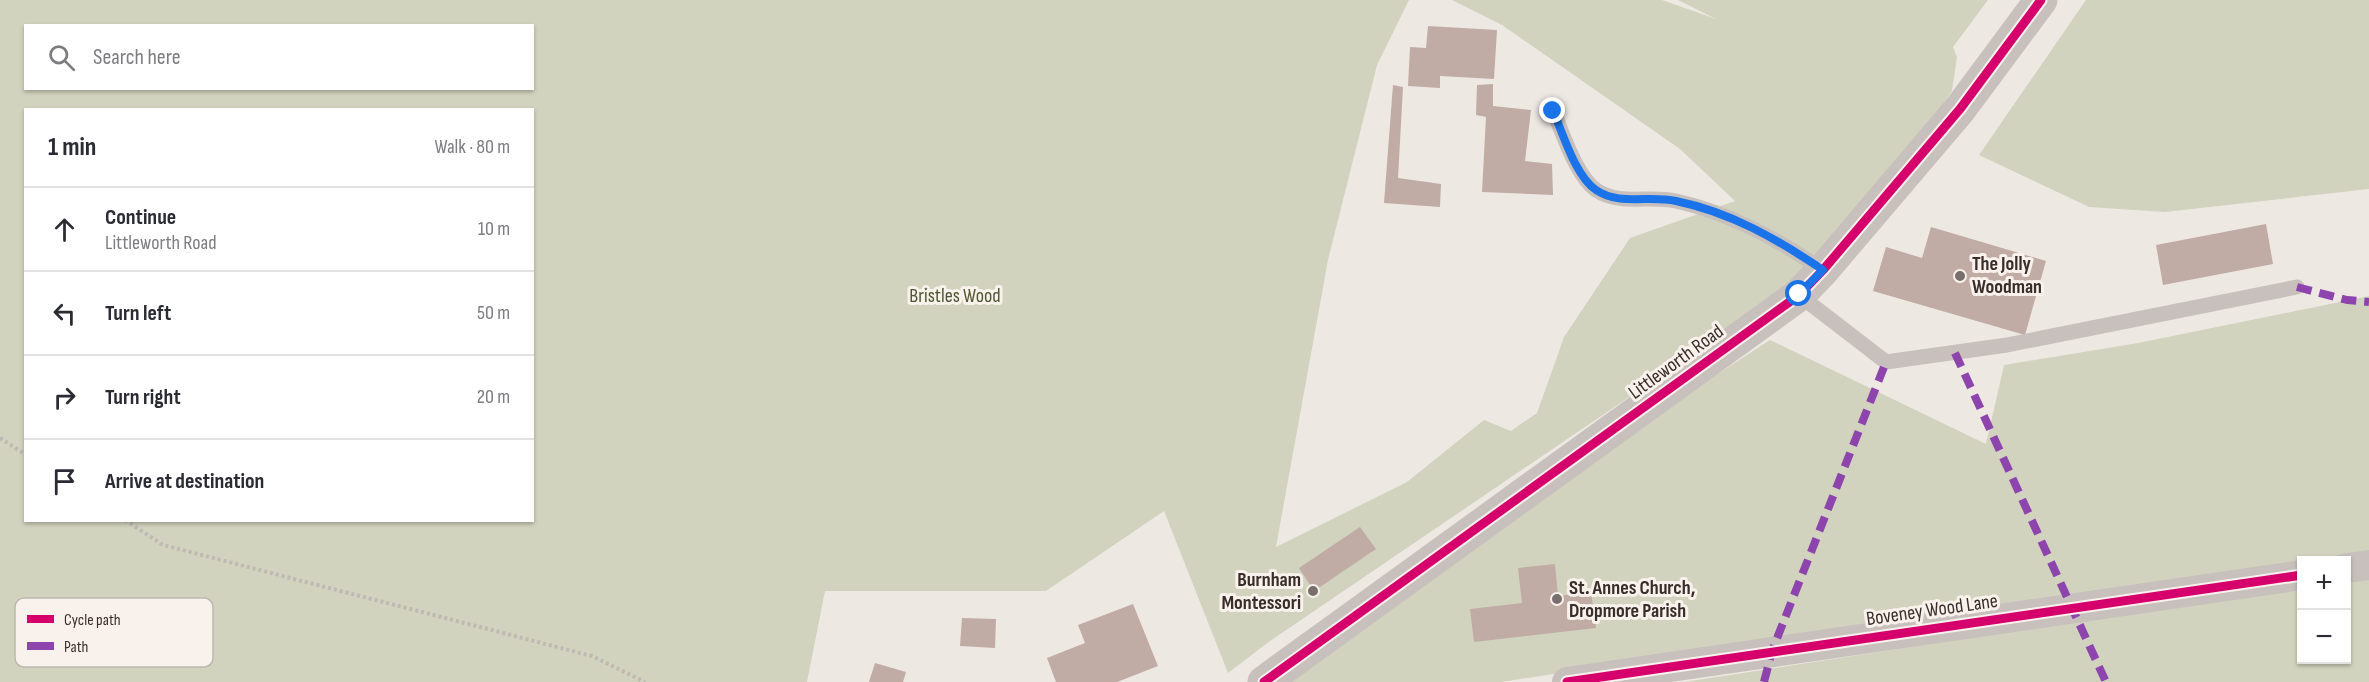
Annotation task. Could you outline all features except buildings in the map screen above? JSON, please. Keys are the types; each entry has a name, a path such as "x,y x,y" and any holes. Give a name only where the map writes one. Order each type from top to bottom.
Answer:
{"street":[{"name":"Littleworth Road","path":"1264,682 1799,294 1823,270 1960,109 2041,0"},
{"path":"2351,567 2369,565"},
{"name":"Boveney Wood Lane","path":"1567,682 2297,576"}],"lane":[{"path":"1553,111 1583,178 1596,190 1619,200 1643,198 1674,200 1721,213 1784,244 1823,270"},
{"path":"1799,294 1886,362 2017,344 2297,287"}],"path":[{"path":"0,438 24,454"},
{"path":"128,522 163,545 592,656 645,682"}],"green space":[{"name":"Bristles Wood","path":"0,0 1409,0 1377,65 1328,260 1276,547 1407,482 1484,420 1511,431 1537,413 1564,337 1630,238 1735,201 1680,149 1502,25 1452,0 1662,0 1716,19 1678,0 1988,0 1953,47 1957,57 1952,91 1844,251 1270,641 1228,673 1164,511 1046,591 825,591 807,682 0,682"},
{"path":"2086,0 2369,0 2369,189 2165,212 2089,207 1979,155"},
{"path":"2369,296 2369,552 2342,556 2297,556 2297,563 1501,682 1283,682 1650,418 1770,340 1986,444 2004,365 2138,343"},
{"path":"2369,576 2369,682 1684,682 2297,588 2297,664 2351,664 2351,579"}],"marked path":[{"path":"2297,287 2347,300 2369,302"},
{"path":"1955,353 2106,682"},
{"path":"1764,682 1772,651 1886,362"}],"cycle path":[{"path":"1264,682 1799,295 1960,109 2041,0"},
{"path":"1567,682 2297,576"}],"place":[{"name":"The Jolly Woodman","path":"1960,276"},
{"name":"Burnham Montessori","path":"1313,591"},
{"name":"St. Annes Church, Dropmore Parish","path":"1557,599"}],"route":[{"path":"1553,111 1583,178 1596,190 1619,200 1643,198 1674,200 1721,213 1784,244 1823,270 1799,294"}]}
